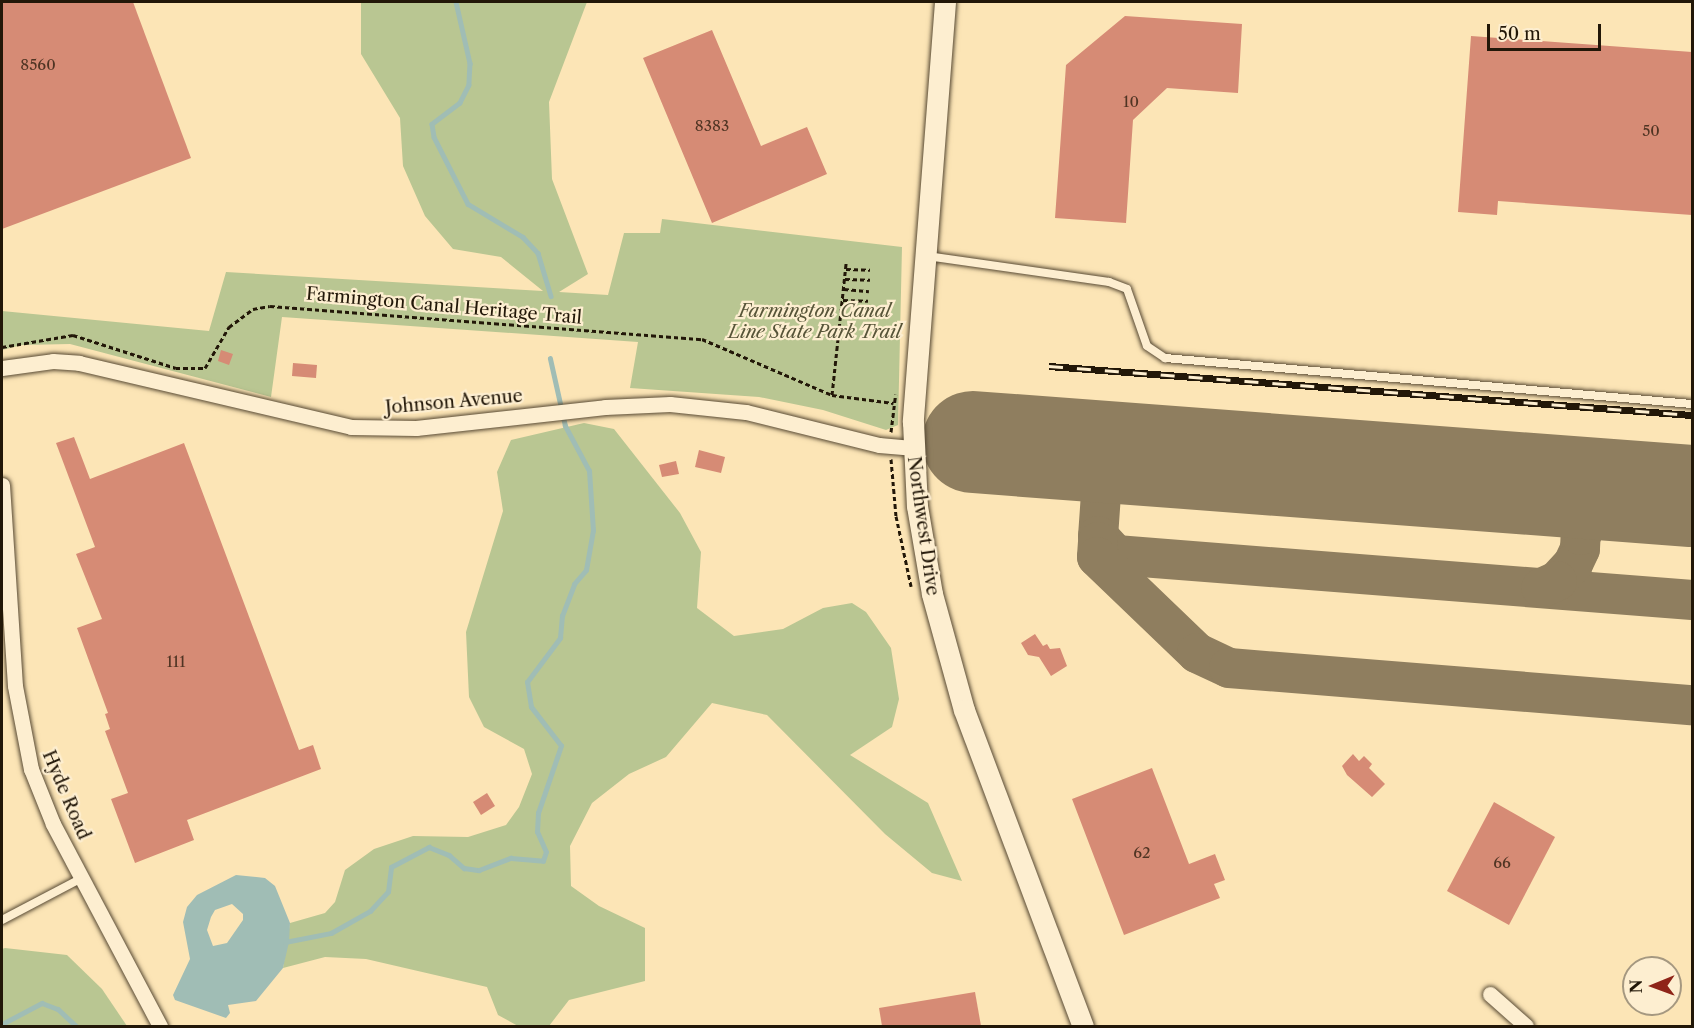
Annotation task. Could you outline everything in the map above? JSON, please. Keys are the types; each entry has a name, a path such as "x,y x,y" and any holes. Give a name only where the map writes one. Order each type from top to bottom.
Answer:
{"main road":[{"name":"Northwest Drive","path":"945,2 912,448 922,539 944,647 995,794 1083,1026"}],"street":[{"name":"Johnson Avenue","path":"2,368 52,361 80,363 351,427 416,428 640,404 703,406 777,418 879,446 912,448"},
{"name":"Hyde Road","path":"2,485 13,665 24,742 41,797 160,1026"},
{"path":"1490,994 1526,1026"}],"lane":[{"path":"926,256 1109,282 1127,289 1147,346 1165,358 1692,404"},
{"path":"2,920 82,878"}],"path":[{"path":"832,395 839,307 843,300 846,263"},
{"path":"846,269 870,270"},
{"path":"845,279 870,280"},
{"path":"844,289 869,291"},
{"path":"843,300 868,301"},
{"name":"Farmington Canal Heritage Trail","path":"2,348 73,335 176,368 205,369 229,327 254,309 270,306 702,339 832,395 892,403 890,420"}],"green space":[{"name":"Farmington Canal Line State Park Trail","path":"361,2 587,2 549,102 552,179 588,274 559,292 608,295 624,233 660,233 662,219 902,247 898,425 886,430 823,410 759,397 630,388 638,342 282,317 271,397 70,344 22,345 2,350 2,311 209,331 226,272 543,291 501,257 453,249 425,216 403,166 400,118 361,54"},
{"path":"584,423 614,429 680,513 701,552 697,608 734,636 783,629 823,608 852,603 866,612 891,648 899,699 892,727 850,755 928,803 962,881 932,873 885,834 767,715 712,703 666,757 629,774 592,803 570,846 571,886 599,906 645,928 645,981 569,1000 549,1026 518,1026 498,1015 487,987 366,959 325,957 283,968 290,923 325,913 335,902 345,870 374,849 413,836 468,837 506,825 519,807 532,774 524,749 484,727 469,697 466,632 503,511 497,472 511,440"},
{"path":"2,949 67,955 102,989 127,1026 2,1026"}],"water":[{"path":"236,875 265,878 275,886 290,923 289,942 283,968 256,1001 228,1005 230,1013 226,1018 175,1000 173,995 190,959 183,922 187,907 197,895","holes":["232,904 243,914 243,920 227,943 213,946 207,930 215,910"]}],"building":[{"path":"2,2 133,2 191,158 2,229"},
{"path":"1125,16 1242,24 1238,93 1167,88 1133,120 1126,223 1055,218 1066,65"},
{"path":"712,30 761,146 807,127 827,174 712,223 643,58"},
{"path":"1471,36 1692,52 1692,215 1498,201 1497,215 1458,212"},
{"path":"221,350 233,354 229,365 218,361"},
{"path":"293,363 317,365 316,378 292,376"},
{"path":"74,437 90,479 184,443 299,750 313,745 321,769 187,820 194,840 135,863 111,799 128,793 105,731 110,729 105,714 108,713 77,628 102,619 76,554 95,547 56,443"},
{"path":"699,450 725,457 721,473 695,467"},
{"path":"676,461 679,474 662,477 659,465"},
{"path":"1035,634 1043,646 1047,644 1050,649 1060,648 1067,666 1051,676 1039,657 1028,655 1021,643"},
{"path":"1353,754 1359,761 1364,756 1372,764 1369,768 1385,784 1372,797 1347,775 1342,766"},
{"path":"1152,768 1189,864 1215,854 1225,880 1214,884 1220,898 1124,935 1072,799"},
{"path":"487,793 495,806 481,815 473,802"},
{"path":"1494,802 1555,837 1509,925 1447,891"},
{"path":"975,992 981,1026 882,1026 879,1008"}],"waterway":[{"path":"456,2 470,63 469,85 460,103 432,124 434,137 468,204 523,237 538,253 551,296"},
{"path":"285,942 331,933 370,911 388,892 391,867 429,847 449,855 464,868 479,870 511,858 543,861 546,852 537,832 538,813 561,746 531,707 527,682 560,638 562,616 574,584 586,570 593,531 589,471 565,426 550,359"},
{"path":"2,1024 42,1003 58,1009 76,1026"}],"taxiway":[{"path":"1104,451 1098,536 1116,555 1692,600"},
{"path":"1533,484 1561,495 1575,512 1581,529 1580,549 1573,564 1557,581 1541,588"},
{"path":"1581,535 1595,510 1629,491"},
{"path":"1098,542 1097,557 1197,653 1229,668 1692,705"}],"runway":[{"path":"973,442 1692,496"}],"railway":[{"path":"1049,366 1692,415"}]}
